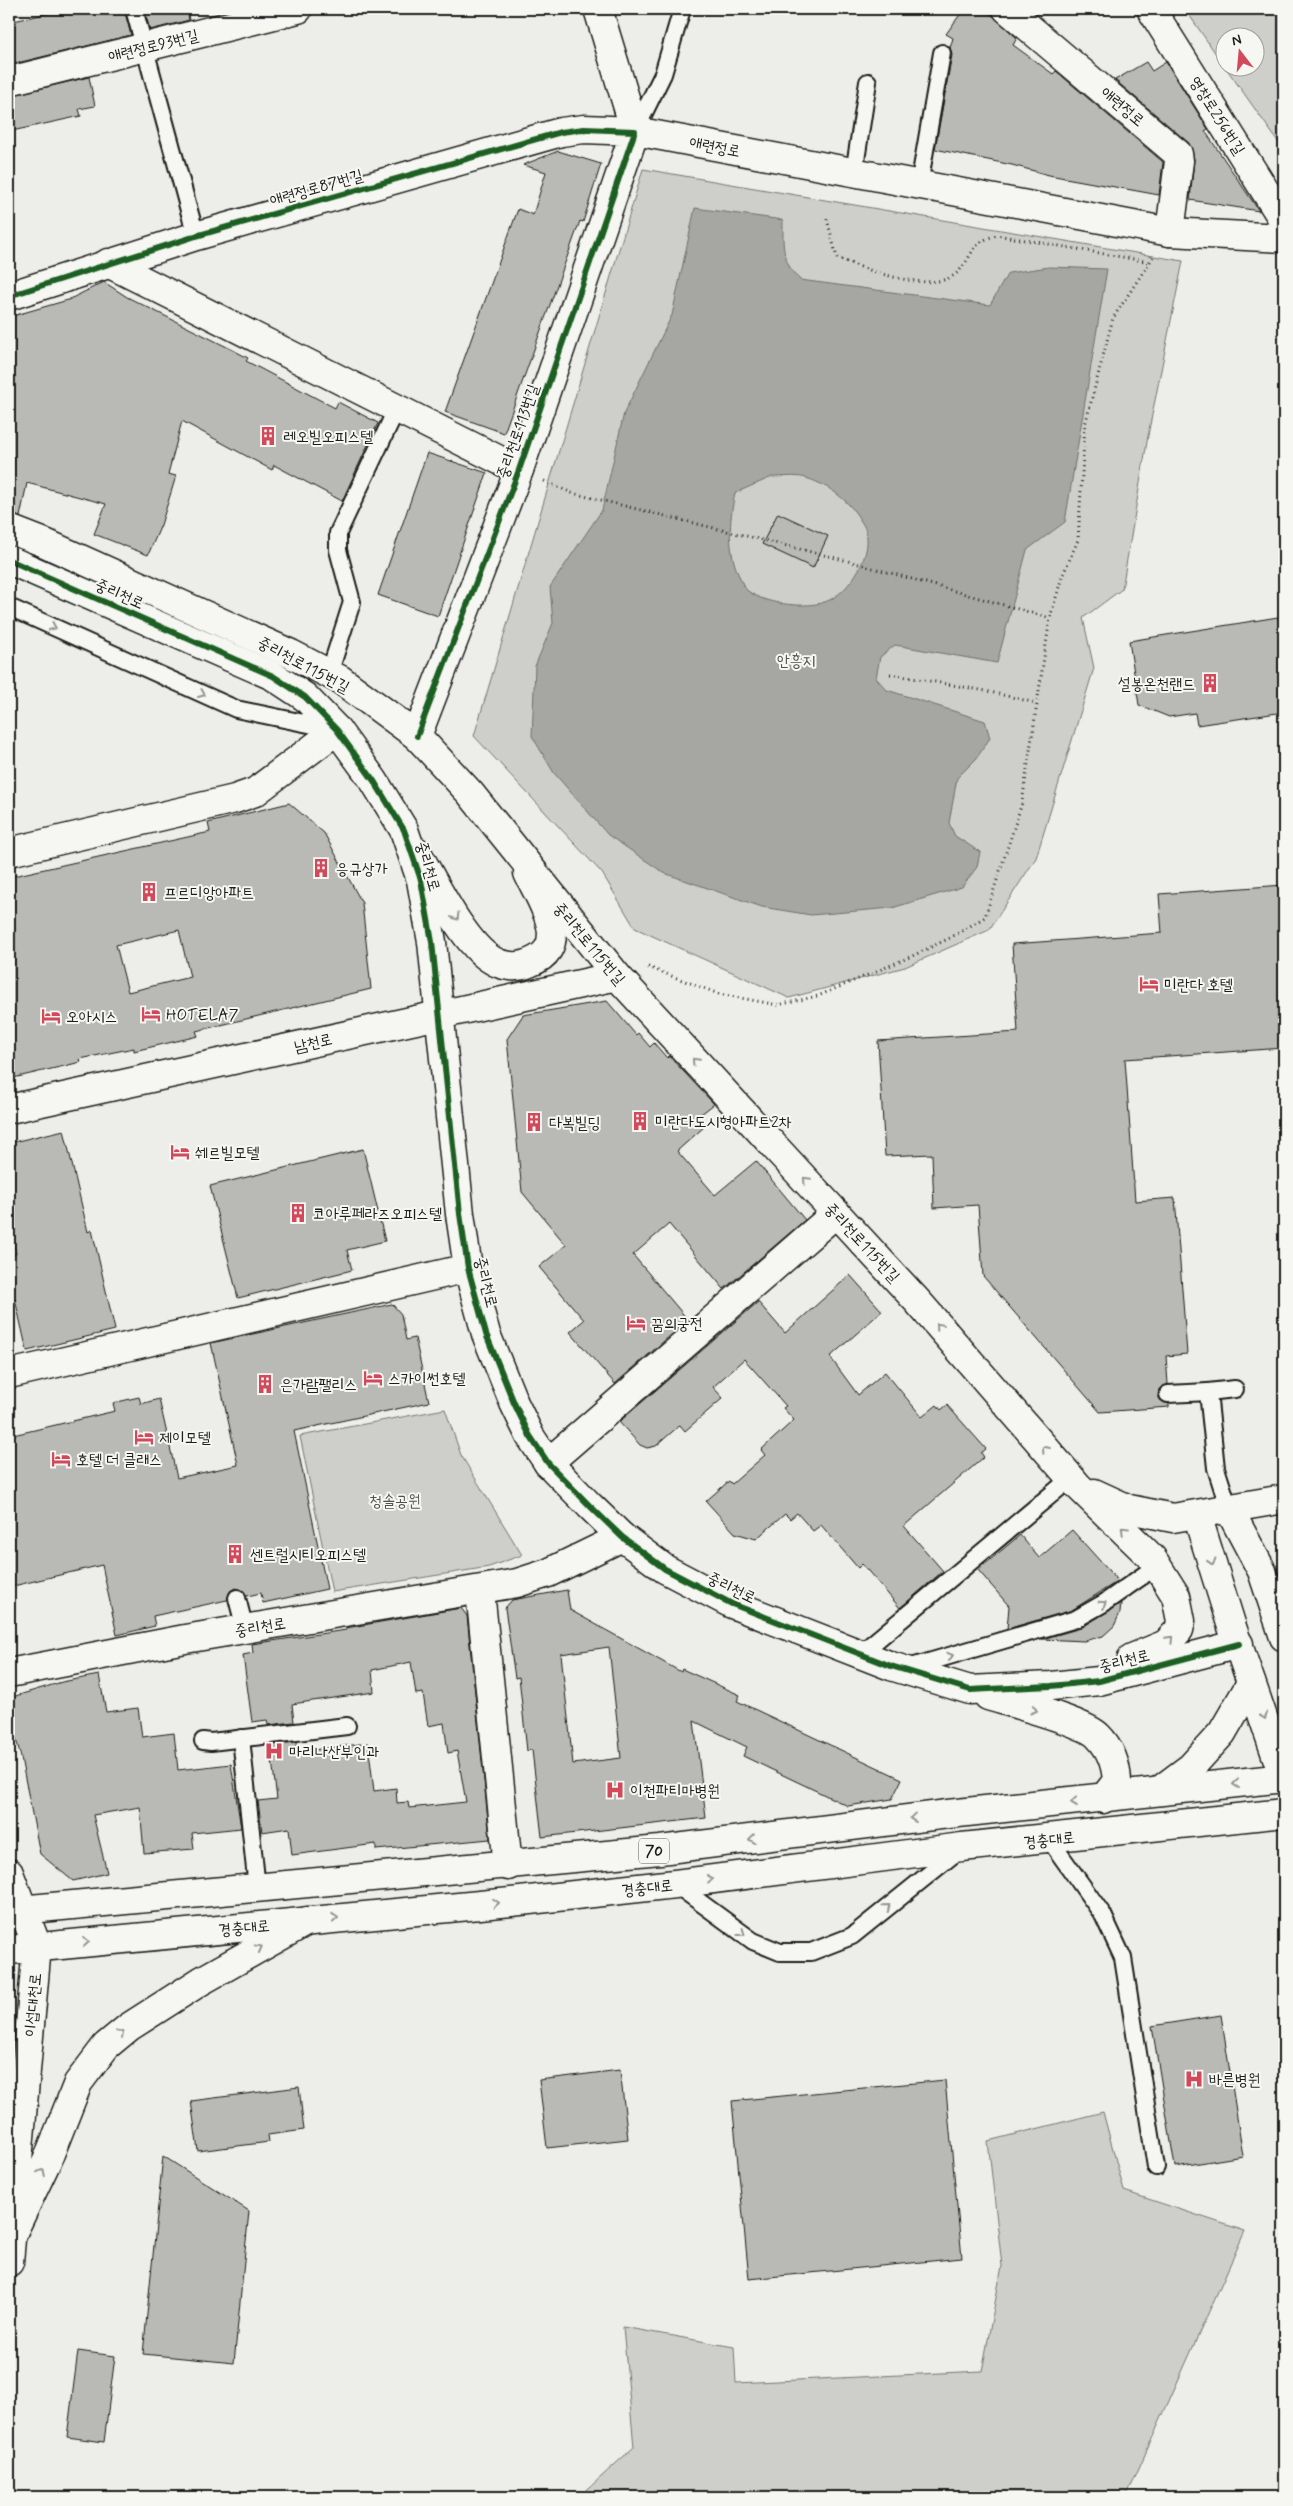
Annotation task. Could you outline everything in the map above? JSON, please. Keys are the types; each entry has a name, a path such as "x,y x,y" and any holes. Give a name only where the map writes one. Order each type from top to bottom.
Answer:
{"street":[{"name":"애련정로93번길","path":"9,81 144,47 258,14 298,9"},
{"path":"598,9 635,131"},
{"name":"애련정로","path":"1007,9 1178,154 1179,161 1170,232"},
{"name":"영창로256번길","path":"1151,9 1284,221"},
{"name":"애련정로87번길","path":"9,296 196,236 562,132 584,129 635,131"},
{"name":"애련정로","path":"635,131 1170,232 1284,238"},
{"name":"중리천로113번길","path":"417,736 519,470 635,131"},
{"name":"중리천로113번길","path":"108,263 519,470"},
{"name":"중리천로115번길","path":"9,529 45,543 290,654 342,680 417,736 470,793 522,861 628,970 836,1213 919,1303 1074,1482 1158,1565"},
{"name":"중리천로","path":"9,560 273,676 305,697 336,730 374,781 404,830 421,880 432,942 460,1214 468,1268 486,1334 514,1403 530,1436 548,1463 622,1537 665,1569 732,1604 903,1670 970,1690 1051,1686 1099,1681 1239,1644"},
{"path":"9,852 235,799 255,792 336,730"},
{"path":"404,830 472,940 493,961 518,966 543,956 550,946 553,935 550,922 522,861"},
{"name":"남천로","path":"9,1109 628,970"},
{"path":"548,1463 836,1213"},
{"name":"중리천로","path":"9,1374 468,1268"},
{"path":"1074,1482 1129,1509 1185,1517"},
{"path":"1099,1681 1128,1660 1166,1644 1179,1630 1181,1621 1176,1596 1158,1565 1154,1538 1156,1529 1185,1517 1284,1499"},
{"path":"1229,1509 1262,1571 1283,1626"},
{"path":"1185,1517 1239,1644 1284,1778"},
{"name":"중리천로","path":"9,1673 245,1629 517,1583 548,1573 622,1537"},
{"path":"480,1590 508,1866"},
{"path":"1159,1791 1191,1767 1222,1734 1251,1683"},
{"path":"970,1690 1060,1718 1097,1734 1110,1751 1116,1765 1117,1781 1103,1798"},
{"name":"70","path":"16,1910 508,1866 660,1850 948,1814 1284,1778"},
{"name":"경충대로","path":"9,1950 675,1884 962,1847 1284,1813"},
{"name":"이섭대천로","path":"9,1873 16,1910 37,1946 9,2262"},
{"path":"11,2226 47,2161 78,2083 106,2046 129,2027 201,1981 307,1921"}],"lane":[{"path":"134,9 196,236"},
{"path":"635,131 663,74 682,9"},
{"path":"919,185 942,52"},
{"path":"854,173 868,82"},
{"path":"329,674 352,602 338,550 338,533 397,408"},
{"path":"9,607 236,709 336,730"},
{"path":"1168,1394 1235,1390"},
{"path":"1208,1392 1216,1468 1229,1509"},
{"path":"860,1654 1074,1482"},
{"path":"903,1670 1076,1619 1104,1603 1158,1565"},
{"path":"237,1598 245,1629"},
{"path":"202,1741 347,1726"},
{"path":"241,1738 257,1888"},
{"path":"1049,1839 1104,1915 1123,1958 1156,2167"},
{"path":"675,1884 753,1941 780,1952 812,1952 852,1936 962,1847"}],"path":[{"path":"826,218 837,258 878,274 932,283 958,272 982,239 997,235 1150,262"},
{"path":"628,970 719,994 778,1005 818,996 910,957 950,938 984,917 1022,803 1050,618 1062,577 1078,540 1085,425 1113,318 1170,232"},
{"path":"572,493 765,540 1016,607 1050,618"},
{"path":"890,674 986,691 1036,703"}],"green space":[{"path":"1185,9 1284,9 1284,150 1233,78 1266,78 1266,28 1216,28 1216,54"},
{"name":"안흥지","path":"643,169 1183,261 1149,430 1122,589 1083,618 1094,668 1036,858 989,930 905,967 789,998 635,928 602,873 474,736"},
{"name":"청솔공원","path":"445,1409 461,1455 522,1555 489,1567 332,1592 300,1436"},
{"path":"1103,2112 1124,2191 1245,2231 1126,2497 579,2497 634,2447 623,2327 734,2347 736,2383 982,2371 1002,2266 988,2141"}],"shaded area":[{"name":"안흥지","path":"695,208 783,220 784,252 789,266 800,280 990,305 1008,273 1049,267 1107,269 1065,522 1027,550 997,663 895,645 880,657 876,678 887,690 985,721 990,738 976,759 957,778 949,823 955,836 980,852 977,867 962,887 892,908 811,915 762,907 664,873 608,835 554,773 532,736 535,666 553,623 550,587 602,510 624,413 672,315","holes":["772,477 802,477 828,488 847,503 865,528 867,542 865,553 856,575 840,593 830,600 804,605 773,602 748,591 740,578 733,557 730,536 735,493"]}],"building":[{"path":"68,9 124,9 131,35 9,65 9,22"},
{"path":"144,9 187,9 189,20 150,30"},
{"path":"964,9 983,9 993,16 1017,38 1013,45 1053,74 1056,71 1163,162 1159,195 1049,175 1012,165 935,149 952,55 950,48 953,38 946,34"},
{"path":"1146,62 1152,71 1166,62 1208,129 1205,131 1259,211 1190,200 1194,159 1189,143 1115,80"},
{"path":"89,77 95,106 79,109 81,116 12,131 9,118 9,96"},
{"path":"558,151 601,164 583,222 580,221 504,433 445,412 518,209 533,215 546,172 523,165"},
{"path":"104,282 127,297 248,358 246,361 335,408 338,402 378,423 342,501 274,465 272,470 182,421 168,474 176,476 161,525 148,555 94,534 106,504 27,483 20,517 9,514 9,317 68,300"},
{"path":"427,453 487,473 438,616 378,595"},
{"path":"778,513 828,536 813,568 762,544"},
{"name":"설봉온천랜드","path":"1278,617 1284,661 1284,712 1197,725 1195,713 1169,717 1139,705 1129,641"},
{"path":"289,803 324,833 362,903 371,989 196,1031 198,1036 134,1051 134,1048 80,1059 81,1062 9,1079 9,877 210,832 208,823","holes":["179,930 190,977 128,992 116,945"]},
{"path":"1284,885 1284,1048 1125,1059 1135,1201 1175,1198 1187,1354 1166,1356 1168,1384 1159,1389 1158,1395 1160,1400 1169,1404 1169,1407 1100,1412 983,1276 978,1205 934,1208 932,1154 885,1156 878,1041 1018,1032 1012,944 1162,933 1159,894"},
{"path":"607,1001 636,1035 638,1033 650,1047 654,1043 667,1058 669,1056 714,1104 696,1118 704,1127 677,1151 715,1195 756,1161 805,1220 724,1289 669,1224 633,1255 688,1320 615,1384 570,1332 584,1320 539,1267 566,1245 522,1192 507,1039 523,1015"},
{"path":"64,1130 88,1232 92,1230 115,1330 27,1351 15,1299 9,1301 9,1255 16,1254 9,1225 9,1143"},
{"name":"코아루페라즈오피스텔","path":"363,1149 385,1241 347,1250 352,1270 238,1298 210,1186"},
{"path":"850,1275 882,1311 830,1357 858,1395 885,1372 922,1417 937,1405 941,1410 947,1405 986,1449 981,1453 984,1457 904,1526 943,1571 900,1608 862,1564 858,1568 821,1525 813,1531 797,1513 790,1519 785,1514 756,1539 735,1533 706,1501 729,1481 732,1484 765,1455 761,1450 794,1420 783,1408 786,1406 744,1359 713,1387 723,1398 685,1431 680,1425 656,1446 647,1448 640,1445 619,1422 758,1302 785,1333"},
{"path":"392,1304 401,1314 406,1340 415,1338 429,1402 294,1431 327,1589 263,1603 261,1593 247,1596 244,1591 235,1588 230,1591 227,1600 153,1616 155,1626 117,1635 102,1565 9,1587 9,1436 115,1411 113,1403 139,1397 141,1404 159,1399 177,1478 238,1465 211,1343"},
{"path":"1072,1530 1118,1581 1072,1610 1007,1629 1009,1606 978,1570 1020,1535 1039,1558"},
{"path":"567,1590 570,1610 681,1672 682,1669 740,1695 737,1701 902,1779 892,1799 848,1806 743,1756 747,1747 694,1721 706,1818 542,1837 532,1750 527,1751 519,1677 515,1678 505,1608 512,1600","holes":["609,1647 621,1758 573,1764 561,1654"]},
{"path":"1121,1603 1120,1613 1114,1626 1103,1636 1084,1641 1042,1639 1081,1628"},
{"path":"461,1608 467,1616 490,1839 376,1850 376,1844 292,1855 289,1828 262,1832 258,1801 277,1799 270,1745 296,1742 297,1752 368,1743 374,1791 396,1788 397,1803 408,1802 409,1808 466,1802 457,1751 448,1753 444,1723 428,1726 423,1693 416,1694 411,1662 372,1670 374,1692 292,1704 294,1722 268,1725 267,1720 252,1722 243,1655 253,1653 252,1644 346,1630 346,1628"},
{"path":"99,1675 106,1712 138,1708 142,1737 174,1733 178,1770 231,1764 241,1828 192,1833 194,1849 144,1853 140,1807 93,1815 107,1873 73,1881 40,1854 20,1753 9,1715 9,1698 62,1682"},
{"path":"1221,2015 1243,2156 1175,2167 1152,2026"},
{"path":"620,2070 628,2139 547,2148 539,2080"},
{"path":"945,2080 962,2258 749,2279 732,2101"},
{"path":"299,2087 304,2130 268,2135 269,2142 198,2151 191,2101"},
{"path":"163,2156 249,2211 234,2363 143,2354"},
{"path":"78,2351 115,2356 104,2442 67,2437"}],"cycle path":[{"path":"9,296 196,236 561,132 584,129 635,131 519,470 417,736"},
{"path":"9,560 273,676 305,697 337,730 374,781 404,830 421,880 432,942 460,1214 468,1268 486,1334 514,1403 530,1436 548,1463 622,1537 665,1569 732,1604 891,1666 970,1690 1051,1686 1099,1681 1239,1644"}],"place":[{"name":"레오빌오피스텔","path":"268,436"},
{"name":"설봉온천랜드","path":"1210,683"},
{"name":"응규상가","path":"321,868"},
{"name":"프르디앙아파트","path":"149,892"},
{"name":"미란다 호텔","path":"1149,984"},
{"name":"HOTELA7","path":"151,1014"},
{"name":"오아시스","path":"51,1016"},
{"name":"미란다도시형아파트2차","path":"640,1121"},
{"name":"다복빌딩","path":"534,1122"},
{"name":"쉐르빌모텔","path":"180,1152"},
{"name":"코아루페라즈오피스텔","path":"298,1213"},
{"name":"꿈의궁전","path":"636,1323"},
{"name":"스카이썬호텔","path":"373,1378"},
{"name":"은가람팰리스","path":"265,1384"},
{"name":"제이모텔","path":"144,1437"},
{"name":"호텔 더 클래스","path":"61,1459"},
{"name":"센트럴시티오피스텔","path":"235,1554"},
{"name":"마리나산부인과","path":"274,1751"},
{"name":"이천파티마병원","path":"615,1790"},
{"name":"바른병원","path":"1194,2079"}]}
